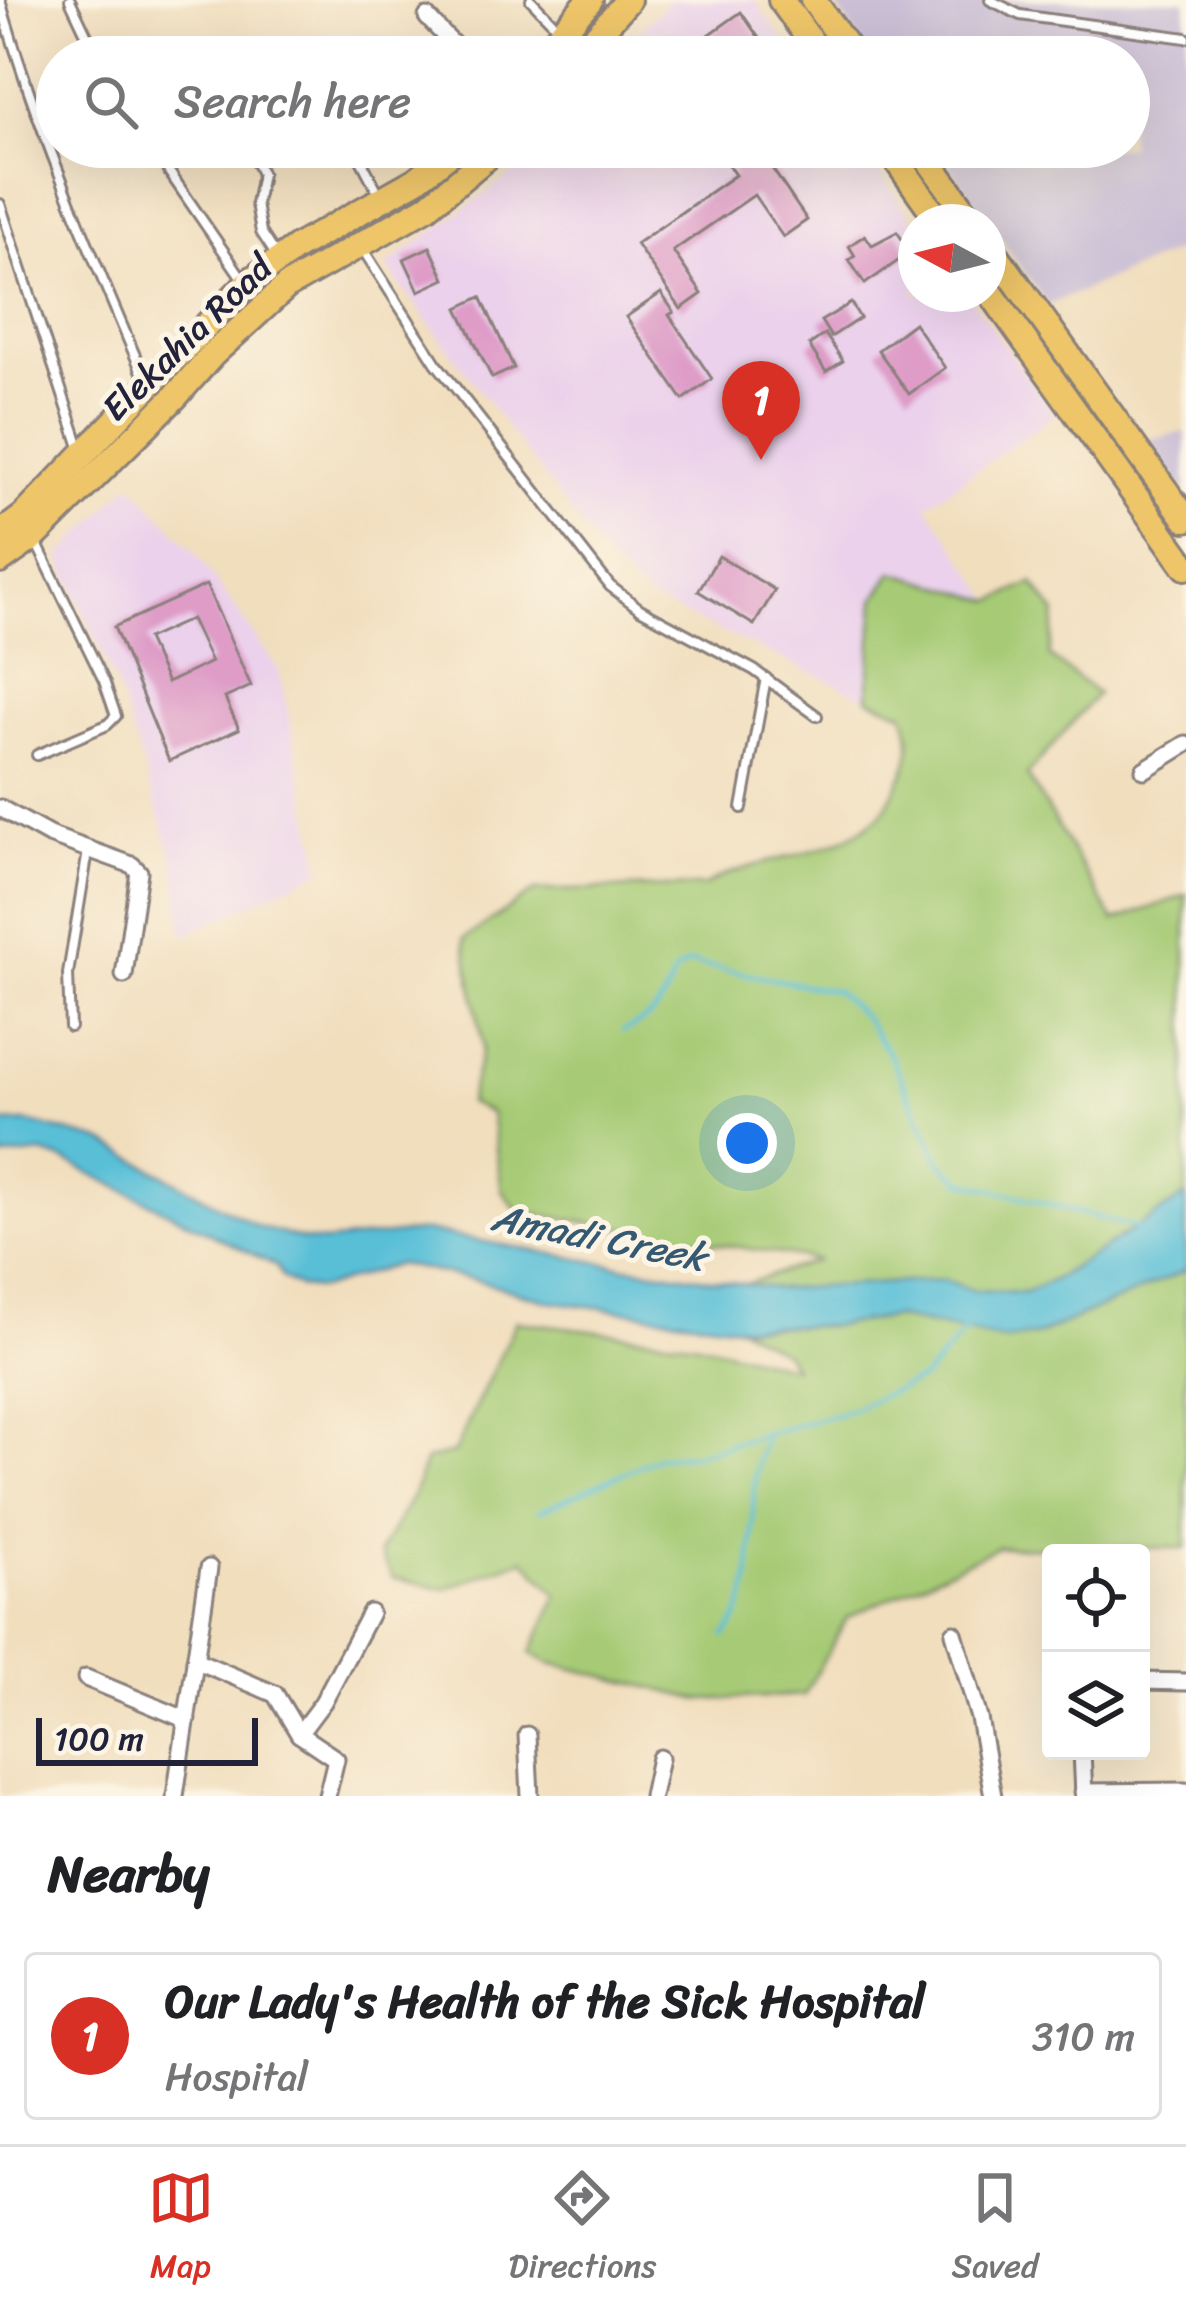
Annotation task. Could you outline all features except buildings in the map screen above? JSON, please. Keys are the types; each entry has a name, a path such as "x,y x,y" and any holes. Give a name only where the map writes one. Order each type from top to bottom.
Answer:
{"main road":[{"path":"558,36 590,0"},
{"path":"596,36 628,0"},
{"path":"781,0 807,36"},
{"path":"813,0 839,36"},
{"name":"Elekahia Road","path":"0,534 24,516 246,284 429,168"},
{"name":"Elekahia Road","path":"0,561 34,537 287,286 427,207 474,168"},
{"path":"901,168 927,204"},
{"path":"934,168 960,204"},
{"path":"1006,268 1186,519"},
{"path":"1004,312 1186,567"}],"street":[{"path":"427,17 445,36"},
{"path":"1144,770 1186,744"},
{"path":"0,808 49,835 139,872 124,975"},
{"path":"175,1796 209,1568"},
{"path":"299,1734 323,1702 370,1612"},
{"path":"954,1633 979,1718 993,1796"},
{"path":"195,1660 275,1694 299,1734 336,1759 327,1796"},
{"path":"86,1678 187,1720"},
{"path":"1150,1682 1186,1682"},
{"path":"527,1735 530,1796"},
{"path":"652,1796 660,1758"},
{"path":"1082,1760 1084,1794 1186,1791"}],"lane":[{"path":"0,0 36,112"},
{"path":"70,0 87,36"},
{"path":"531,0 562,32"},
{"path":"989,0 1019,15 1186,38"},
{"path":"57,168 148,386"},
{"path":"166,168 246,284"},
{"path":"259,168 256,204 261,232 279,259"},
{"path":"366,168 383,201"},
{"path":"0,204 82,454"},
{"path":"361,246 436,364 610,586 640,609 766,678 817,716"},
{"path":"34,537 104,681 116,716 107,725 37,755"},
{"path":"742,808 766,678"},
{"path":"70,1027 68,974 88,849"}],"shaded area":[{"path":"669,0 754,0 780,36 635,36"},
{"path":"832,0 1186,0 1186,247 1048,305 1006,246 1006,204 976,204 951,168 1150,168 1150,36 857,36"},
{"path":"520,168 876,168 902,204 898,204 898,312 980,312 1055,415 927,505 993,601 875,599 868,698 649,599 605,558 386,266"},
{"path":"1186,432 1186,492 1147,440"},
{"path":"131,483 196,553 279,671 322,870 184,935 175,863 118,689 60,557"}],"green space":[{"path":"893,572 993,601 1033,583 1056,614 1049,656 1097,694 1027,775 1114,921 1186,895 1186,1196 1025,1293 974,1291 944,1280 780,1289 745,1284 818,1260 518,1211 502,1191 491,1113 468,1103 483,1047 464,939 535,891 704,886 837,842 878,817 903,775 910,749 904,713 868,698 875,599"},
{"path":"1186,1270 1186,1548 1150,1548 1150,1544 998,1547 847,1618 804,1695 701,1700 550,1663 531,1653 558,1595 524,1559 445,1589 393,1578 379,1553 413,1495 426,1460 454,1453 516,1321 698,1343 793,1367 785,1353 738,1326 830,1326 895,1317 1005,1340 1038,1335"}],"water":[{"path":"27,1122 102,1141 259,1227 304,1240 425,1231 780,1289 944,1280 974,1291 1025,1293 1186,1196 1186,1270 1038,1335 1005,1340 895,1317 830,1326 738,1326 549,1301 398,1264 320,1289 299,1287 283,1278 276,1266 64,1160 42,1153 0,1158 0,1123"}],"waterway":[{"path":"623,1031 651,1015 675,972 690,963 836,991 863,1016 891,1057 940,1162 962,1181 1140,1229"},
{"path":"539,1511 659,1457 694,1454 844,1412 924,1378 967,1329"},
{"path":"725,1636 746,1594 754,1486 766,1435"}],"place":[{"name":"Our Lady's Health of the Sick Hospital","path":"761,460"}],"water label":[{"name":"Amadi Creek","path":"599,1237"}]}
